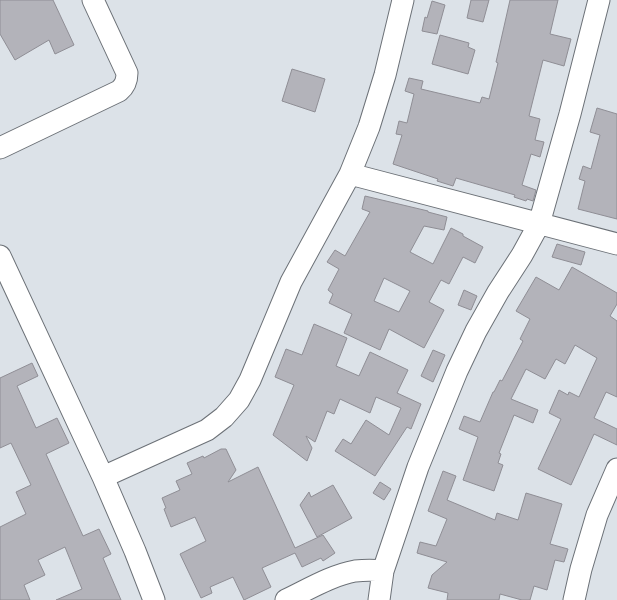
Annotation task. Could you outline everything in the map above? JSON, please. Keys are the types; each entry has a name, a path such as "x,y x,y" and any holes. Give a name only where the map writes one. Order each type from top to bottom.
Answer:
{"street":[{"path":"0,148 123,88 127,78 127,73 93,0"},
{"path":"103,477 207,430 224,418 239,400 250,380 291,282 350,174 369,127 376,105 385,75 403,0"},
{"path":"379,600 383,570 418,467 457,371 476,331 539,224 570,114 599,0"},
{"path":"350,174 617,244"},
{"path":"0,256 103,477 136,551 154,600"},
{"path":"574,600 580,569 597,515 617,469"},
{"path":"286,600 341,575 355,571 383,570"}],"building":[{"path":"0,0 53,0 74,45 55,54 49,40 15,60 0,34"},
{"path":"471,0 489,0 483,22 467,18"},
{"path":"510,0 558,0 550,34 571,39 564,66 543,60 529,116 540,119 535,140 544,142 540,157 531,154 522,185 536,190 533,201 527,199 526,201 514,197 515,195 456,178 453,186 437,181 438,179 393,164 402,135 396,134 399,121 407,123 414,94 405,91 409,78 423,81 421,89 480,103 482,97 489,99 498,63 496,62"},
{"path":"432,1 445,5 437,34 422,31 425,17 427,18"},
{"path":"440,35 469,43 468,47 475,50 468,74 432,64"},
{"path":"292,69 325,79 315,112 282,101"},
{"path":"597,108 617,114 617,219 578,209 585,181 579,179 583,166 591,169 600,135 590,132"},
{"path":"365,196 447,217 444,230 424,226 410,252 433,264 451,228 483,247 475,263 463,257 449,284 441,280 429,302 444,310 424,348 389,329 380,350 344,333 352,314 329,303 333,294 328,290 339,269 327,262 335,250 345,256 370,212 362,209","holes":["384,278 410,291 399,312 374,301"]},
{"path":"557,244 585,252 581,265 552,257"},
{"path":"572,267 617,293 617,304 610,316 617,321 617,397 606,392 594,418 617,429 617,445 594,434 571,485 538,469 561,419 549,413 559,390 568,395 569,392 579,397 597,358 575,345 565,364 556,359 545,379 526,369 511,399 538,410 533,423 514,415 499,453 501,454 498,463 503,465 494,491 463,480 478,437 459,429 464,416 480,422 493,392 500,380 502,381 523,341 520,339 530,319 516,311 536,277 559,290"},
{"path":"464,290 477,296 471,310 458,305"},
{"path":"314,324 347,338 336,366 359,376 370,352 408,370 397,393 421,404 411,429 407,427 375,476 335,451 343,439 351,444 366,420 389,435 401,408 376,397 370,413 340,399 334,414 327,411 315,442 306,436 312,448 307,461 273,435 294,385 275,377 286,349 302,355"},
{"path":"433,350 445,355 433,382 421,376"},
{"path":"32,363 38,376 17,386 36,428 57,418 69,443 46,454 83,536 99,529 111,554 103,558 121,600 56,600 82,589 65,547 38,560 45,575 24,585 30,600 0,600 0,527 26,514 16,492 31,485 11,443 0,448 0,378"},
{"path":"221,449 226,449 236,470 228,482 258,467 295,548 323,535 335,553 323,561 321,558 302,567 295,553 262,568 271,587 244,600 233,577 210,587 212,593 201,598 180,554 206,541 195,517 171,527 164,509 166,508 162,498 180,490 176,481 192,474 187,463 203,456 204,458"},
{"path":"443,471 456,476 447,500 495,520 497,513 518,520 526,493 562,504 550,544 568,549 564,562 555,560 547,590 534,586 530,600 522,600 500,594 499,600 447,600 448,593 428,588 432,575 447,562 417,553 420,542 436,546 447,519 428,511"},
{"path":"380,482 391,489 384,500 373,493"},
{"path":"333,485 352,518 317,537 300,505 309,492 311,497"}]}
